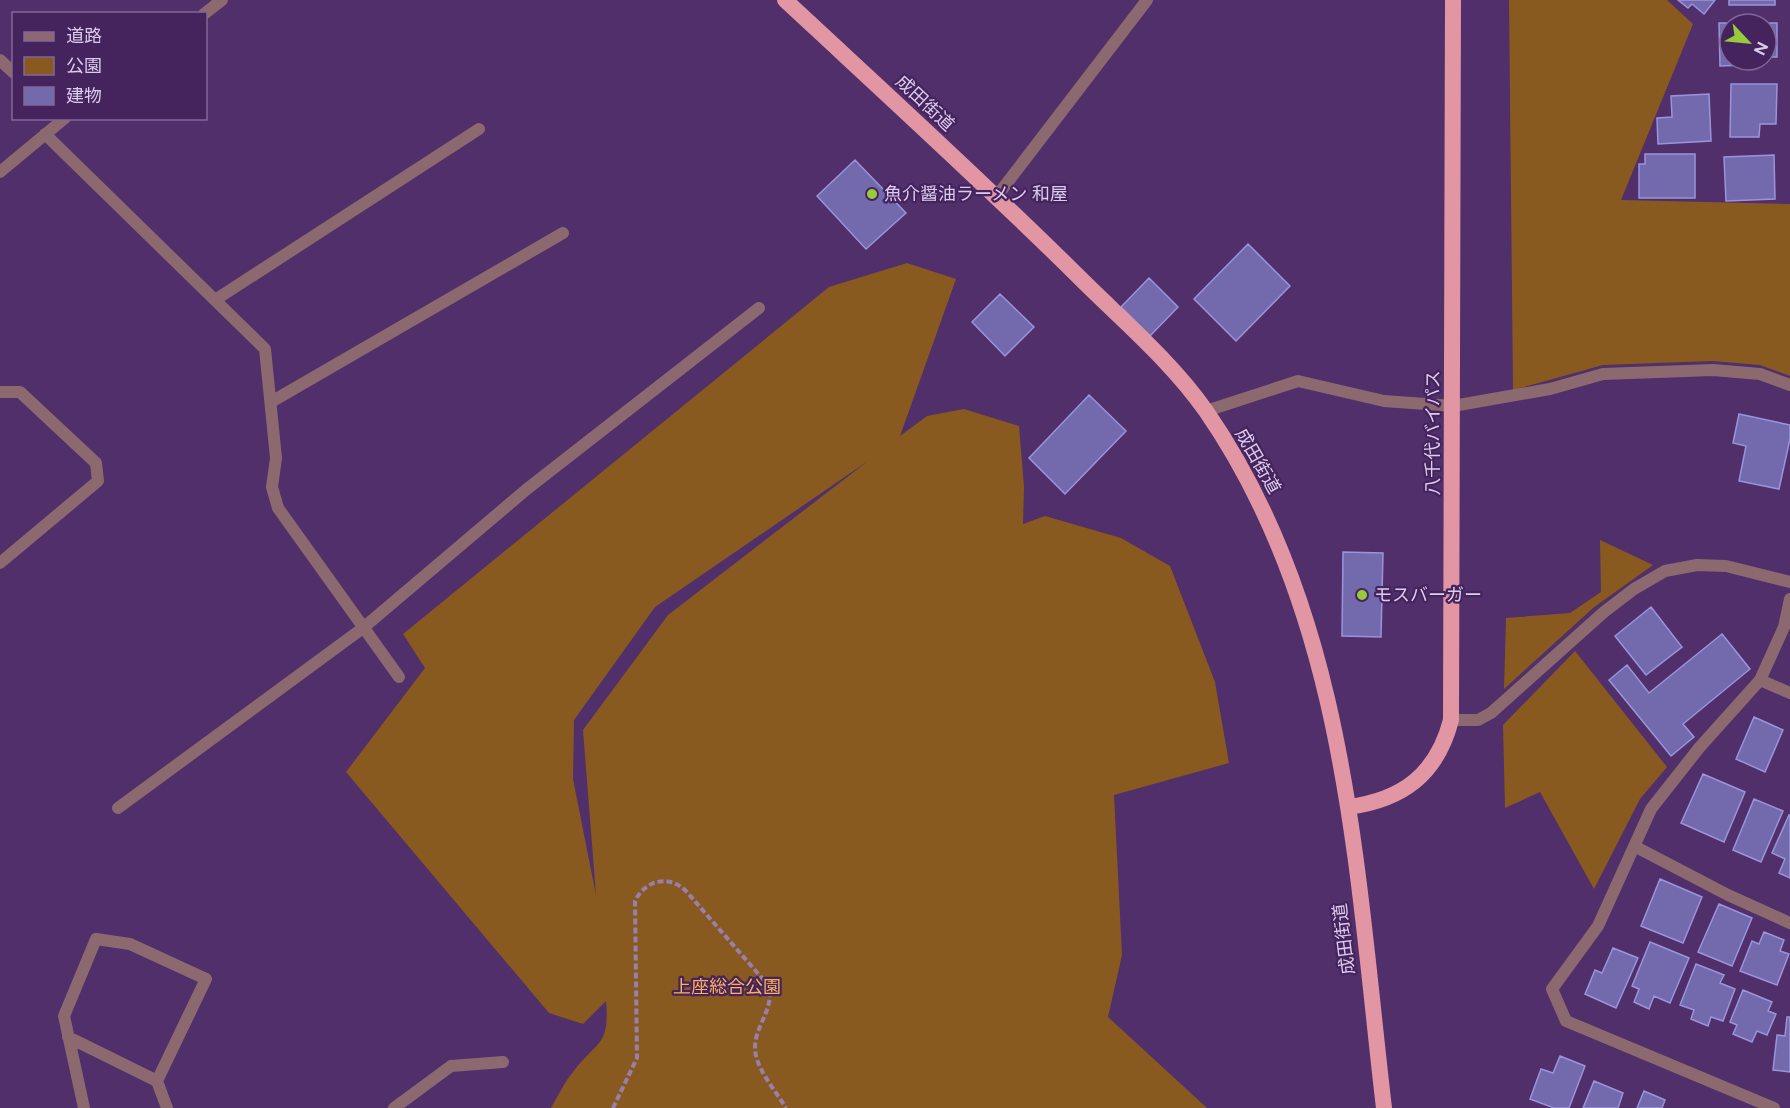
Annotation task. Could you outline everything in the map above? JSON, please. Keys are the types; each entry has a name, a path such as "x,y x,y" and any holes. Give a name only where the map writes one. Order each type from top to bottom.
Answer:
{"highway":[{"name":"成田街道","path":"785,0 997,196 1177,375 1206,411 1260,502 1295,582 1321,669 1348,807 1384,1108"},
{"name":"八千代バイパス","path":"1348,807 1366,805 1399,794 1422,775 1445,742 1451,720 1453,0"}],"street":[{"path":"207,12 222,0"},
{"path":"997,196 1148,0"},
{"path":"0,60 12,71"},
{"path":"0,172 62,120"},
{"path":"215,300 479,129"},
{"path":"45,134 265,349 276,458 272,487 278,508 399,677"},
{"path":"271,402 563,233"},
{"path":"117,808 363,628 527,489 759,309"},
{"path":"1206,411 1298,381 1384,401 1453,406 1550,388 1603,374 1713,370 1760,374 1790,385"},
{"path":"0,392 20,392 96,463 98,481 0,563"},
{"path":"1451,720 1478,720 1491,713 1604,612 1634,589 1665,571 1697,565 1726,566 1790,582"},
{"path":"1774,1108 1566,1021 1552,989 1598,926 1652,810 1699,748 1760,680 1784,627 1790,599"},
{"path":"1760,680 1790,693"},
{"path":"1636,847 1728,895 1790,923"},
{"path":"84,1108 64,1016 96,939 130,944 206,979 157,1081"},
{"path":"68,1037 157,1081 167,1108"},
{"path":"394,1108 451,1066 503,1062"}],"path":[{"path":"613,1108 638,1058 635,901 643,889 654,882 667,880 679,884 686,891 768,985 770,996 755,1042 756,1056 786,1108"}],"green space":[{"path":"1509,0 1667,0 1693,24 1621,200 1790,204 1790,376 1760,365 1712,361 1603,365 1513,390"},
{"name":"上座総合公園","path":"907,263 956,279 900,436 927,416 964,409 1019,426 1024,487 1023,524 1045,516 1121,538 1170,566 1215,682 1229,763 1114,795 1122,955 1108,1017 1207,1108 551,1108 570,1076 604,1035 607,1016 606,1001 583,1024 549,1013 346,772 425,668 403,634 829,287","holes":["868,461 668,615 583,730 596,895 573,779 574,720 655,607"]},
{"path":"1600,540 1653,565 1593,608 1504,689 1506,618 1570,613 1601,592"},
{"path":"1575,651 1667,767 1640,799 1594,889 1540,792 1505,808 1503,725"}],"building":[{"path":"1678,0 1715,0 1704,14 1692,4 1688,8"},
{"path":"1729,0 1775,0 1775,5 1729,5"},
{"path":"1731,84 1777,84 1776,124 1760,124 1759,137 1730,137"},
{"path":"1709,94 1711,141 1658,144 1657,118 1672,117 1671,96"},
{"path":"1645,154 1695,154 1695,198 1639,198 1639,164 1645,164"},
{"path":"1774,155 1775,199 1726,201 1724,157"},
{"path":"855,160 906,213 866,249 817,196"},
{"path":"1248,244 1290,286 1236,341 1194,299"},
{"path":"1149,278 1178,307 1150,336 1121,307"},
{"path":"1000,294 1034,327 1005,356 972,322"},
{"path":"1089,395 1126,431 1065,494 1029,458"},
{"path":"1739,414 1790,425 1790,439 1779,489 1739,481 1746,446 1733,443"},
{"name":"モスバーガー","path":"1343,552 1383,553 1381,637 1342,636"},
{"path":"1651,607 1682,647 1646,675 1615,636"},
{"path":"1722,634 1750,669 1683,724 1694,737 1671,756 1609,680 1627,665 1649,693"},
{"path":"1754,717 1783,730 1765,772 1736,759"},
{"path":"1703,774 1745,792 1724,842 1681,823"},
{"path":"1754,799 1783,811 1761,862 1733,850"},
{"path":"1789,815 1790,878 1779,873 1785,859 1772,853"},
{"path":"1660,879 1702,897 1683,943 1641,926"},
{"path":"1719,904 1752,918 1732,966 1698,952"},
{"path":"1764,932 1784,940 1780,951 1789,954 1777,985 1740,971 1752,941 1759,944"},
{"path":"1650,942 1689,958 1670,1003 1654,996 1649,1009 1634,1002 1639,989 1632,986"},
{"path":"1613,948 1638,958 1616,1008 1585,994 1595,970 1602,973"},
{"path":"1696,964 1724,975 1720,983 1735,989 1723,1021 1711,1017 1708,1026 1691,1019 1694,1010 1680,1005"},
{"path":"1743,990 1772,1002 1768,1011 1776,1014 1767,1035 1757,1031 1752,1042 1733,1034 1737,1025 1730,1022"},
{"path":"1787,1017 1790,1017 1790,1072 1773,1070 1777,1035 1785,1036"},
{"path":"1560,1056 1585,1066 1569,1108 1554,1108 1530,1099 1541,1069 1553,1073"},
{"path":"1594,1081 1623,1093 1618,1108 1583,1108"},
{"path":"1644,1091 1665,1100 1662,1108 1637,1108"}],"place":[{"name":"魚介醤油ラーメン 和屋","path":"872,194"},
{"name":"モスバーガー","path":"1362,595"}]}
